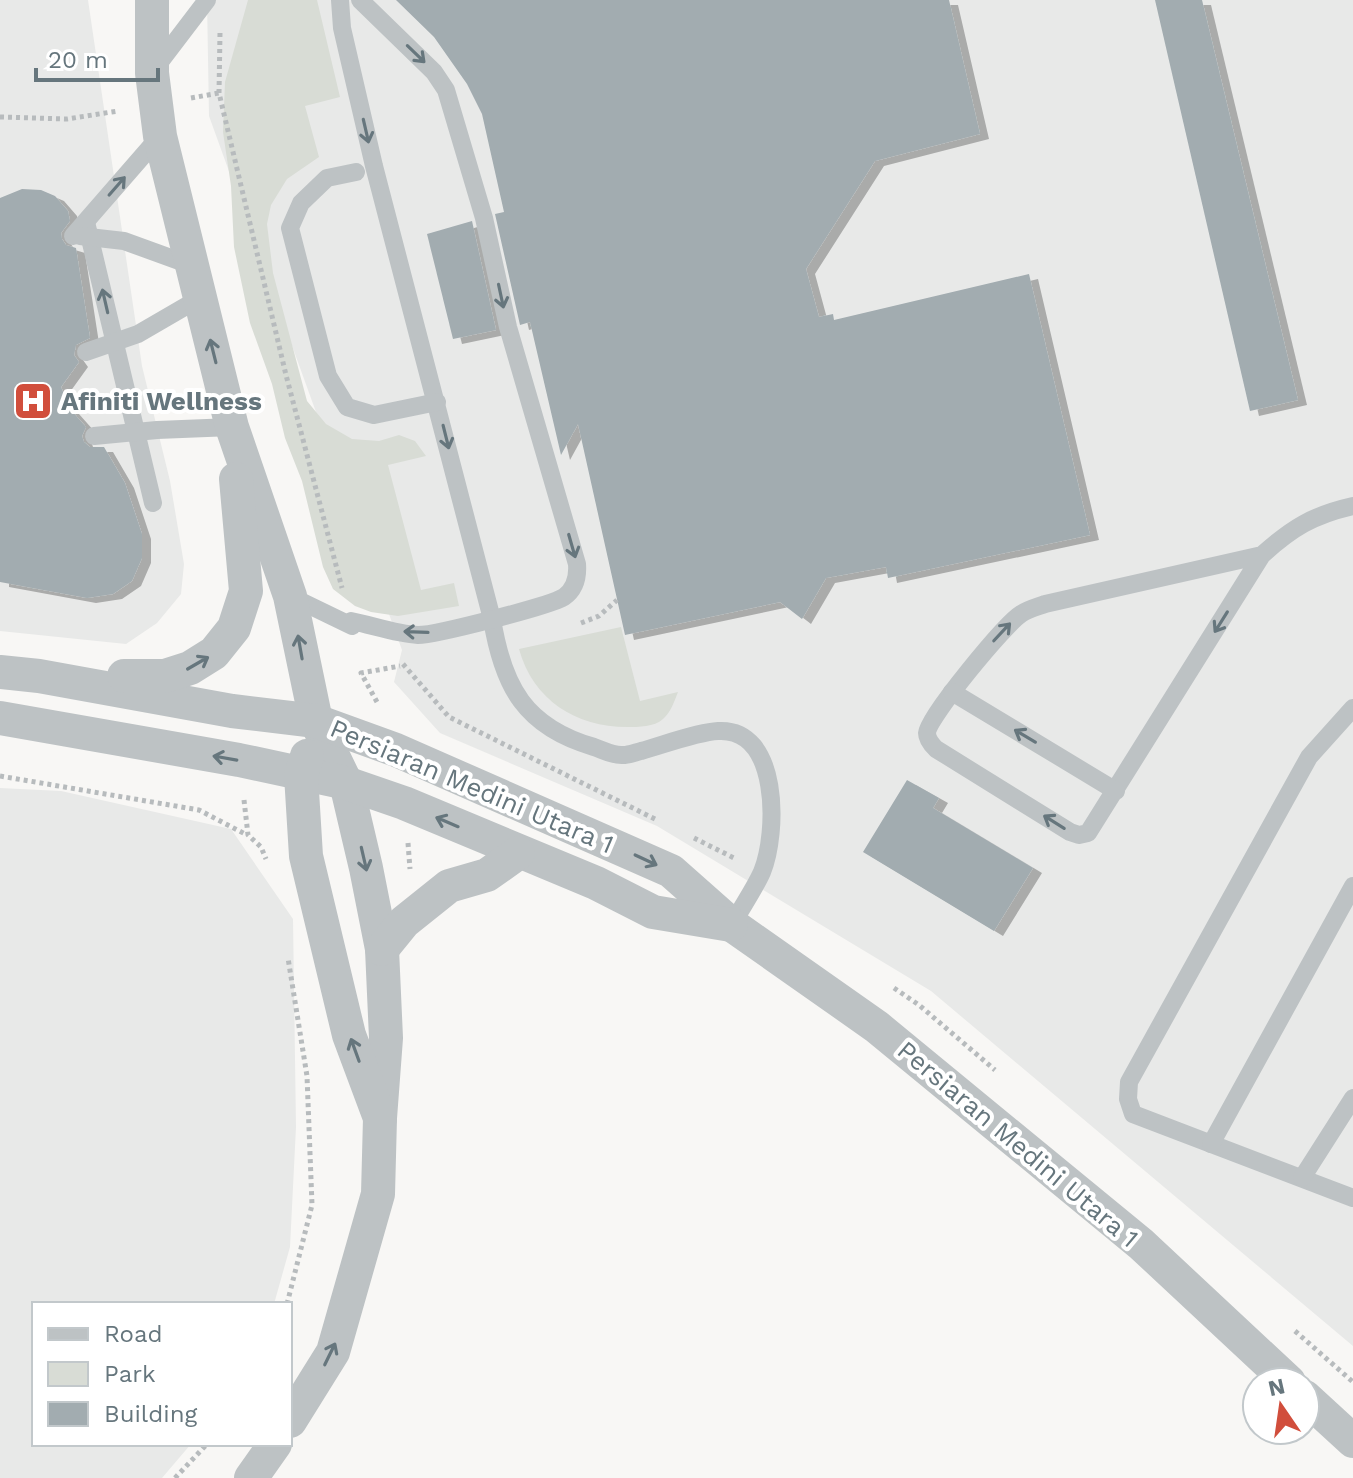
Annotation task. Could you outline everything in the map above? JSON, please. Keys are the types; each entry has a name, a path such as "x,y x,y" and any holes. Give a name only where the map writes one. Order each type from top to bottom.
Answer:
{"street":[{"path":"152,0 156,105 200,298 232,427 290,596 316,721 346,783 382,949 386,1038 378,1194 333,1352 292,1418"},
{"path":"39,676 165,676 190,668 214,653 234,628 246,591 232,427"},
{"name":"Persiaran Medini Utara 1","path":"0,672 39,676 232,711 316,721 396,750 671,871 732,925 901,1047 1141,1244 1272,1366"},
{"name":"Persiaran Medini Utara 1","path":"0,718 239,760 346,783 404,803 596,883 653,912 732,925"},
{"path":"316,721 301,775 306,856 349,1035 380,1118"},
{"path":"382,949 404,922 449,886 487,875 518,853"},
{"path":"1321,1412 1353,1441"}],"lane":[{"path":"153,503 88,230 156,105 207,0"},
{"path":"340,0 342,28 374,166 437,402 492,619 496,646 510,687 542,724 580,743 623,756 719,731 741,735 759,755 771,785 772,831 762,872 732,925"},
{"path":"290,596 352,626 351,621 419,635 492,619 566,596 578,576 508,327 484,218 446,90 434,72 360,0"},
{"path":"356,172 327,178 301,203 290,228 328,376 347,407 374,415 437,402"},
{"path":"88,230 193,266"},
{"path":"86,352 138,334 200,298"},
{"path":"94,436 232,427"},
{"path":"1262,555 1045,604 1021,614 1001,632 952,692 930,723 927,732 929,742 1070,832 1079,835 1088,833 1262,555 1290,530 1323,513 1353,506"},
{"path":"952,692 1116,791"},
{"path":"1353,708 1309,757 1129,1082 1128,1099 1133,1114 1353,1198"},
{"path":"1211,1144 1353,886"},
{"path":"1302,1178 1353,1098"}],"path":[{"path":"220,31 219,93 286,375 351,621 404,665 449,717 662,822"},
{"path":"0,117 67,119 219,93"},
{"path":"0,776 199,810 248,835"},
{"path":"691,836 762,872"},
{"path":"261,847 272,871"},
{"path":"286,943 307,1076 312,1205 288,1302"},
{"path":"175,1478 205,1446"}],"shaded area":[{"path":"0,0 88,0 142,366 170,481 184,564 181,594 157,623 126,644 0,631"},
{"path":"207,0 1353,0 1353,1346 931,991 657,826 440,733 394,682 402,650 209,116"},
{"path":"0,788 61,791 231,829 293,919 296,1127 290,1247 275,1302 32,1302 32,1446 189,1446 162,1478 0,1478"}],"green space":[{"path":"248,0 317,0 340,97 305,106 319,157 287,179 271,205 267,224 273,273 307,401 326,424 352,439 379,441 399,435 415,441 426,456 388,465 421,590 454,583 459,606 398,616 371,612 355,606 333,589 323,567 302,481 285,438 272,384 250,323 234,247 231,186 223,132 225,82"},
{"path":"621,627 640,701 678,692 668,713 655,724 608,726 574,716 546,696 535,683 519,649"}],"building":[{"path":"396,0 949,0 980,134 875,161 806,269 819,317 833,314 834,320 1029,274 1090,535 888,578 886,567 826,578 802,619 780,602 625,635 578,424 561,455 530,322 520,325 495,214 504,212 482,114 467,84 434,37"},
{"path":"1155,0 1202,0 1298,400 1250,411"},
{"name":"Afiniti Wellness","path":"22,189 41,190 55,196 68,211 70,221 61,233 62,239 66,245 76,248 90,338 76,345 74,355 79,362 61,387 70,409 86,427 82,436 84,442 90,447 104,447 125,483 142,534 142,558 132,581 113,594 87,598 0,582 0,198"},
{"path":"472,221 496,330 453,339 427,234"},
{"path":"907,780 939,798 933,808 1033,868 994,931 863,852"}],"place":[{"name":"Afiniti Wellness","path":"33,401"}]}
